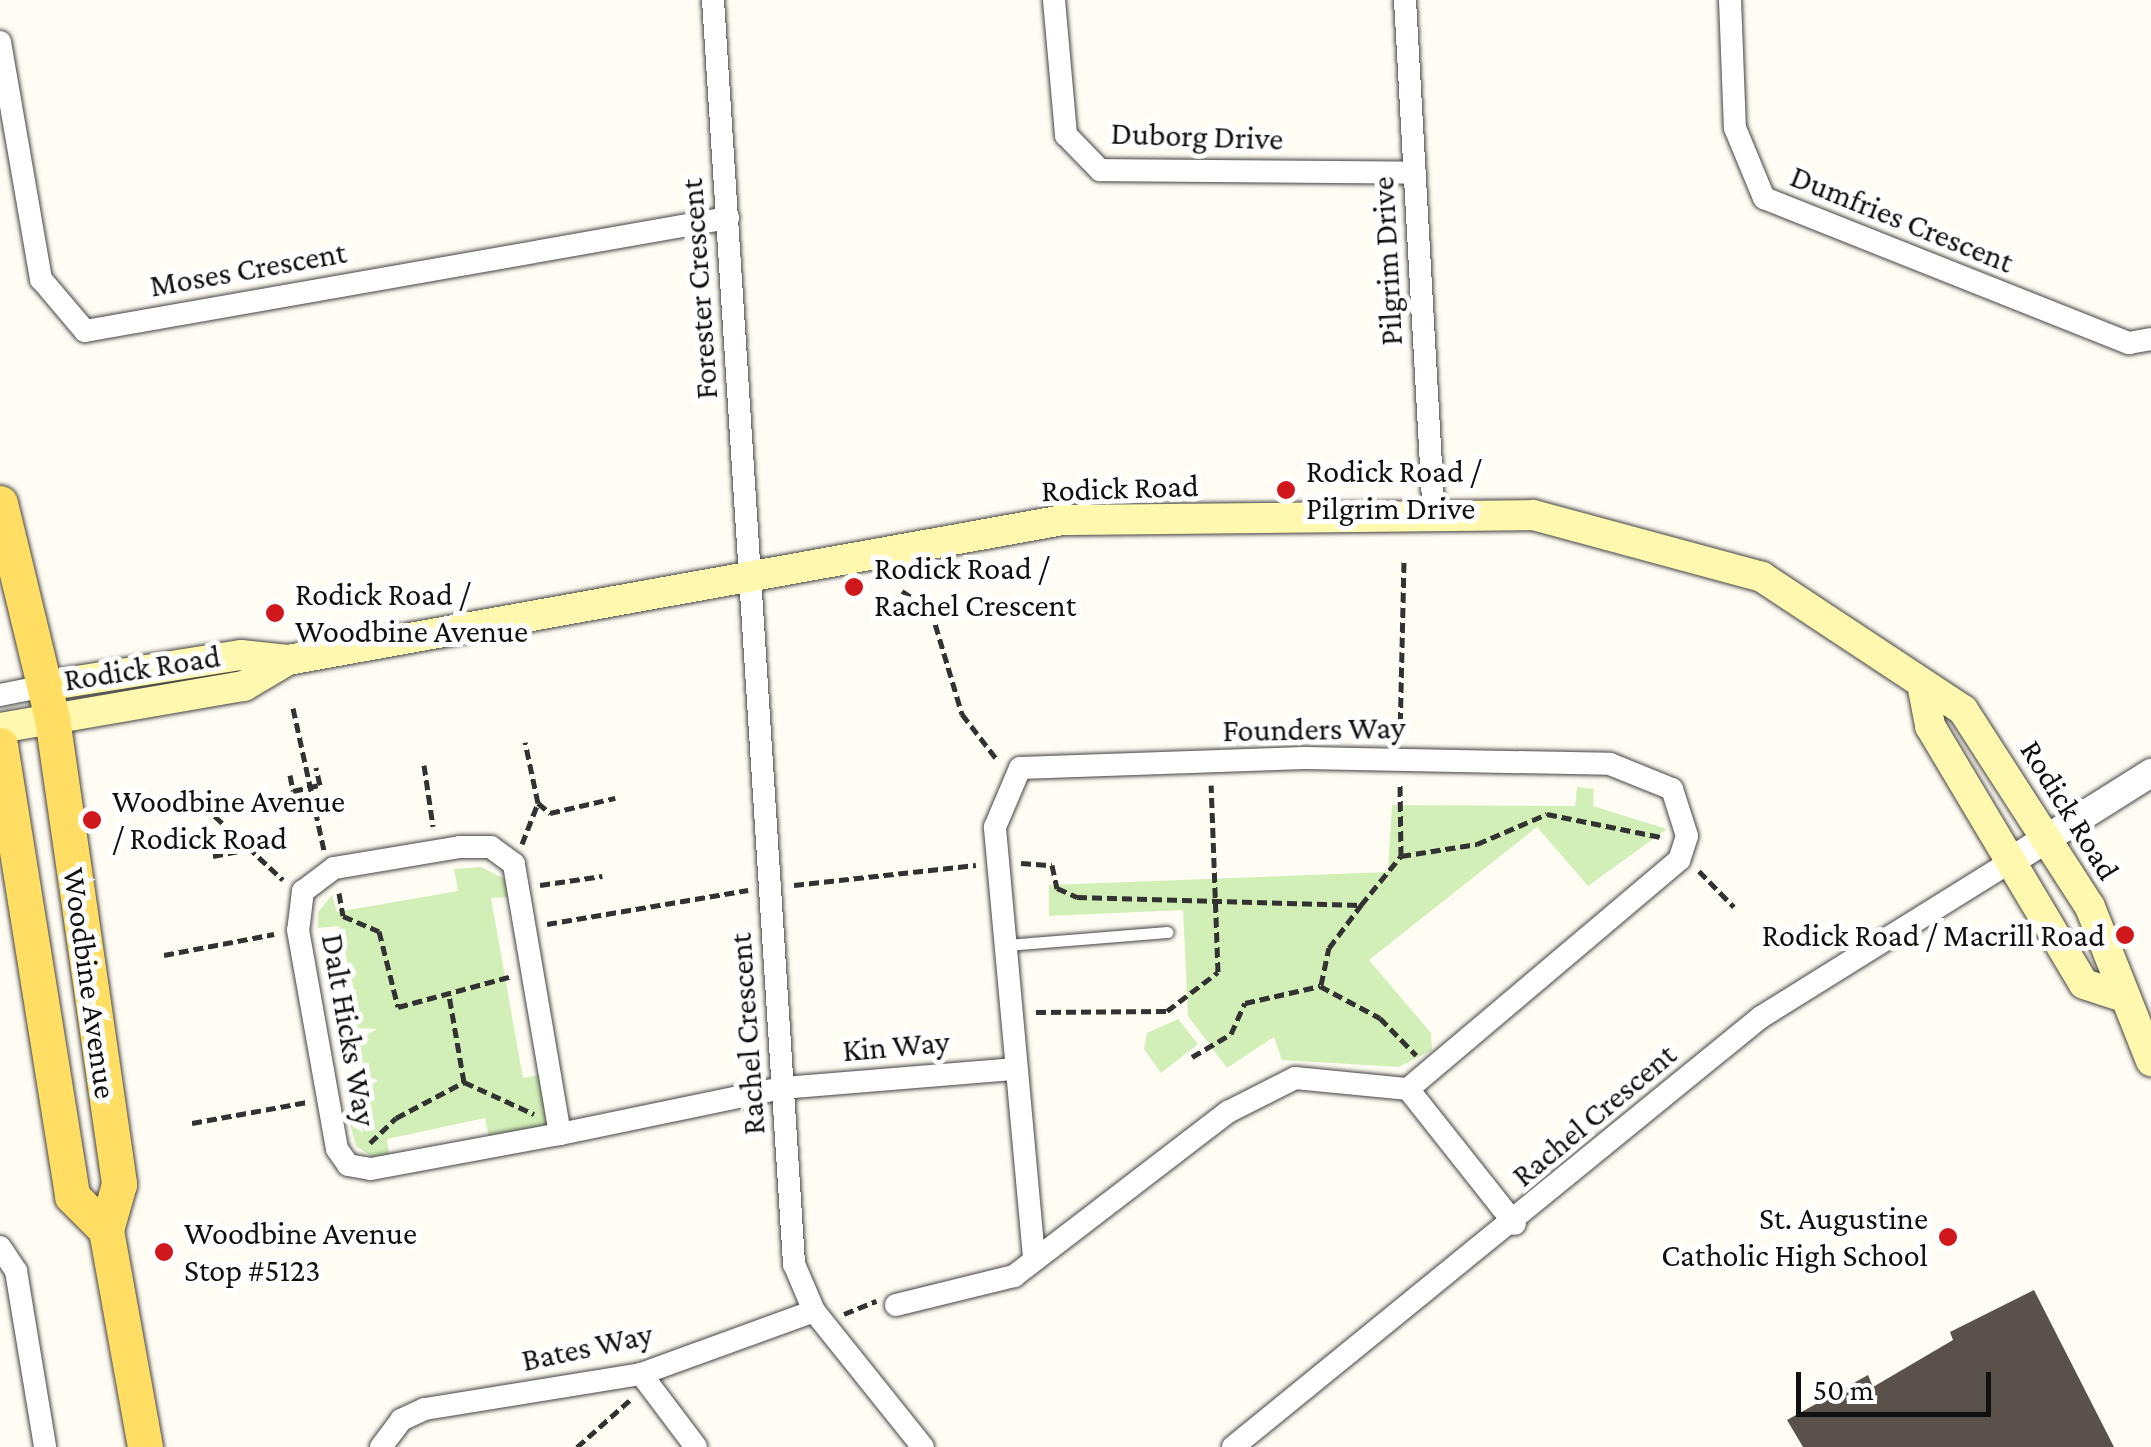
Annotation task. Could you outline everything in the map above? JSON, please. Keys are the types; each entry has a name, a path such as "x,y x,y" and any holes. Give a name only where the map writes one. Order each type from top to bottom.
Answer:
{"main road":[{"name":"Woodbine Avenue","path":"0,503 48,702 119,1184 106,1230 146,1447"},
{"name":"Rodick Road","path":"0,728 48,702 244,686 288,660 1063,520 1533,515 1762,577 1876,647 1922,689 1963,710 2048,838 2120,971 2118,994 2151,1062"},
{"path":"1922,689 1930,726 2016,858 2084,984 2118,994"},
{"name":"Woodbine Avenue","path":"0,745 72,1196 106,1230"}],"street":[{"name":"Forester Crescent","path":"712,0 749,574"},
{"name":"Duborg Drive","path":"1054,0 1066,135 1100,170 1415,173"},
{"name":"Pilgrim Drive","path":"1405,0 1434,518"},
{"name":"Dumfries Crescent","path":"1730,0 1735,128 1764,198 2128,343 2151,338"},
{"name":"Moses Crescent","path":"0,42 41,280 85,332 728,218"},
{"name":"Rachel Crescent","path":"749,574 794,1264 819,1317 924,1447"},
{"name":"Rodick Road","path":"0,695 48,702"},
{"name":"Founders Way","path":"1012,780 1048,761 1610,764 1672,789 1687,836 1679,857"},
{"path":"2016,858 2151,774"},
{"path":"1012,780 995,826 1034,1257"},
{"name":"Dalt Hicks Way","path":"514,864 491,848 437,852 334,868 302,891 298,930 329,1098 348,1165 371,1170 559,1129 783,1088"},
{"path":"896,1305 1014,1276 1034,1257 1276,1082 1417,1081 1679,857"},
{"name":"Rachel Crescent","path":"1233,1447 1515,1224 1761,1017 2016,858"},
{"path":"514,864 522,887 559,1129"},
{"name":"Kin Way","path":"783,1088 1014,1069"},
{"path":"1417,1081 1515,1224"},
{"path":"0,1247 16,1271 44,1447"},
{"name":"Bates Way","path":"382,1447 402,1420 425,1409 641,1374 819,1317"},
{"path":"641,1374 696,1447"}],"lane":[{"path":"1006,946 1167,932"}],"path":[{"path":"902,592 931,610 962,714 1012,780"},
{"path":"293,708 314,833 334,868 344,916 378,931 398,1007 535,973"},
{"path":"514,864 538,803 525,742"},
{"path":"424,765 437,852"},
{"path":"290,776 293,792 320,785 316,767"},
{"path":"538,803 550,813 615,798"},
{"path":"204,806 254,848 265,870 302,891"},
{"path":"1400,856 1477,844 1547,814 1655,831 1734,907"},
{"path":"213,856 254,848"},
{"path":"528,927 770,886 949,875 1000,861 1052,865 1056,888 1077,897 1184,894 1220,905"},
{"path":"522,887 602,876"},
{"path":"1320,986 1329,948 1361,905"},
{"path":"164,955 298,930"},
{"path":"1192,1057 1231,1034 1245,1003 1320,986 1380,1018 1417,1081"},
{"path":"449,994 464,1082"},
{"path":"464,1082 559,1129"},
{"path":"348,1165 396,1118 464,1082"},
{"path":"192,1124 329,1098"},
{"path":"819,1317 880,1300 896,1305"},
{"path":"576,1447 626,1411 641,1374"}],"green space":[{"path":"1577,787 1594,789 1593,806 1667,829 1588,886 1537,827 1369,960 1431,1033 1432,1050 1399,1067 1282,1060 1274,1037 1227,1068 1188,1016 1183,910 1049,916 1049,885 1388,872 1392,805 1575,806"},
{"path":"481,867 505,879 512,897 491,898 523,1078 544,1074 548,1128 490,1141 485,1118 387,1139 390,1162 377,1160 356,1146 350,1124 373,1120 358,1040 377,1029 337,1027 332,1004 356,999 339,926 318,928 318,912 332,895 337,912 458,891 454,869"},
{"path":"1178,1019 1198,1044 1161,1073 1144,1049 1147,1033"}],"building":[{"path":"2034,1290 2114,1447 1803,1447 1787,1420 1868,1375 1873,1387 1953,1340 1950,1332"}],"place":[{"name":"Rodick Road / Pilgrim Drive","path":"1286,490"},
{"name":"Rodick Road / Rachel Crescent","path":"854,587"},
{"name":"Rodick Road / Woodbine Avenue","path":"275,613"},
{"name":"Woodbine Avenue / Rodick Road","path":"92,820"},
{"name":"Rodick Road / Macrill Road","path":"2125,935"},
{"name":"St. Augustine Catholic High School","path":"1948,1237"},
{"name":"Woodbine Avenue Stop #5123","path":"164,1252"}]}
